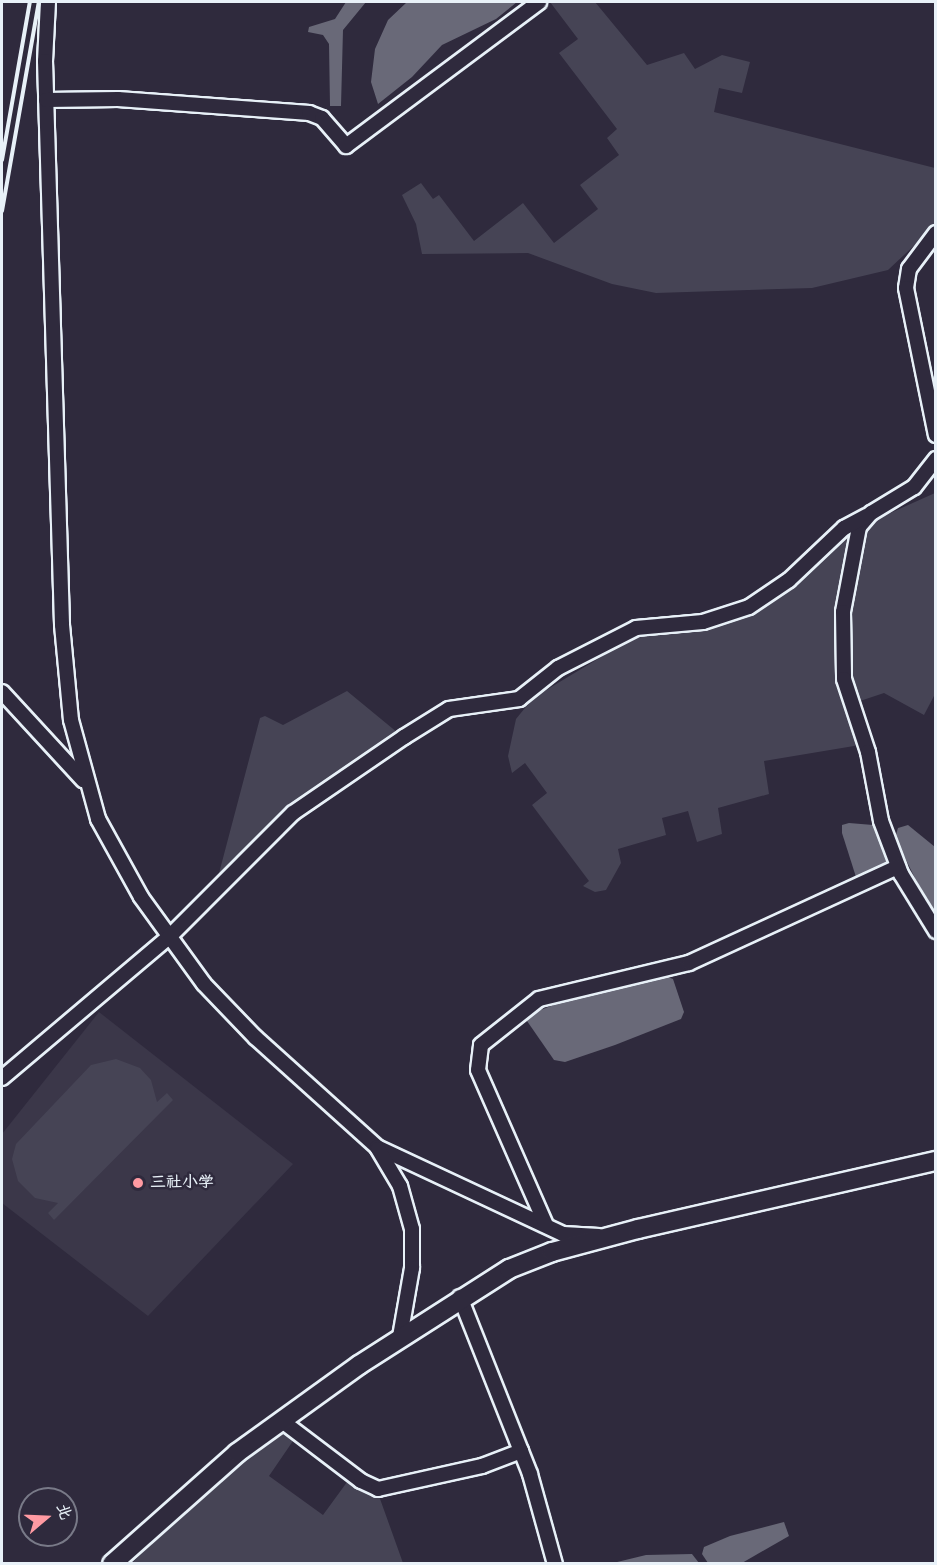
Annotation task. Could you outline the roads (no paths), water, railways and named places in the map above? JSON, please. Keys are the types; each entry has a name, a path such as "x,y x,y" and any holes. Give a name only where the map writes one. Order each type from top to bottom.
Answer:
{"street":[{"path":"48,2 46,100 62,625 71,720 84,781 111,843 168,937 230,1014 377,1147 400,1186 413,1236 400,1337"},
{"path":"46,100 118,99 309,112 322,118 346,146 539,2"},
{"path":"936,232 909,269 906,288 936,435"},
{"path":"2,1078 168,937 293,813 448,709 519,699 558,668 636,628 702,622 749,607 789,580 844,528 914,487 936,459"},
{"path":"867,516 854,539 849,567 843,612 844,679 897,867 936,931"},
{"path":"2,692 84,781"},
{"path":"546,1225 478,1070 481,1045 539,999 689,963 897,867"},
{"path":"377,1147 563,1234 607,1237"},
{"path":"112,1563 214,1472 282,1421 460,1297 532,1259 607,1237 936,1161"},
{"path":"460,1297 521,1451 555,1563"},
{"path":"282,1421 361,1481 378,1489 482,1466 521,1451"}],"water":[{"path":"346,2 366,2 343,30 341,106 330,106 329,44 323,35 308,32 309,27 335,19"},
{"path":"407,2 517,2 496,19 442,45 412,77 378,104 371,82 375,49 388,20"},
{"path":"849,823 873,825 890,864 856,877 842,833 842,825"},
{"path":"908,825 935,847 935,918 895,838 898,828"},
{"path":"663,975 673,979 684,1012 681,1019 565,1062 554,1060 527,1021 530,1014 572,998"},
{"path":"784,1522 789,1536 742,1563 708,1563 702,1554 704,1547 730,1536"},
{"path":"692,1554 699,1563 613,1563 646,1555"}],"railway":[{"path":"2,160 30,2"},
{"path":"2,211 39,2"}],"place":[{"name":"三社小学","path":"138,1183"}]}
